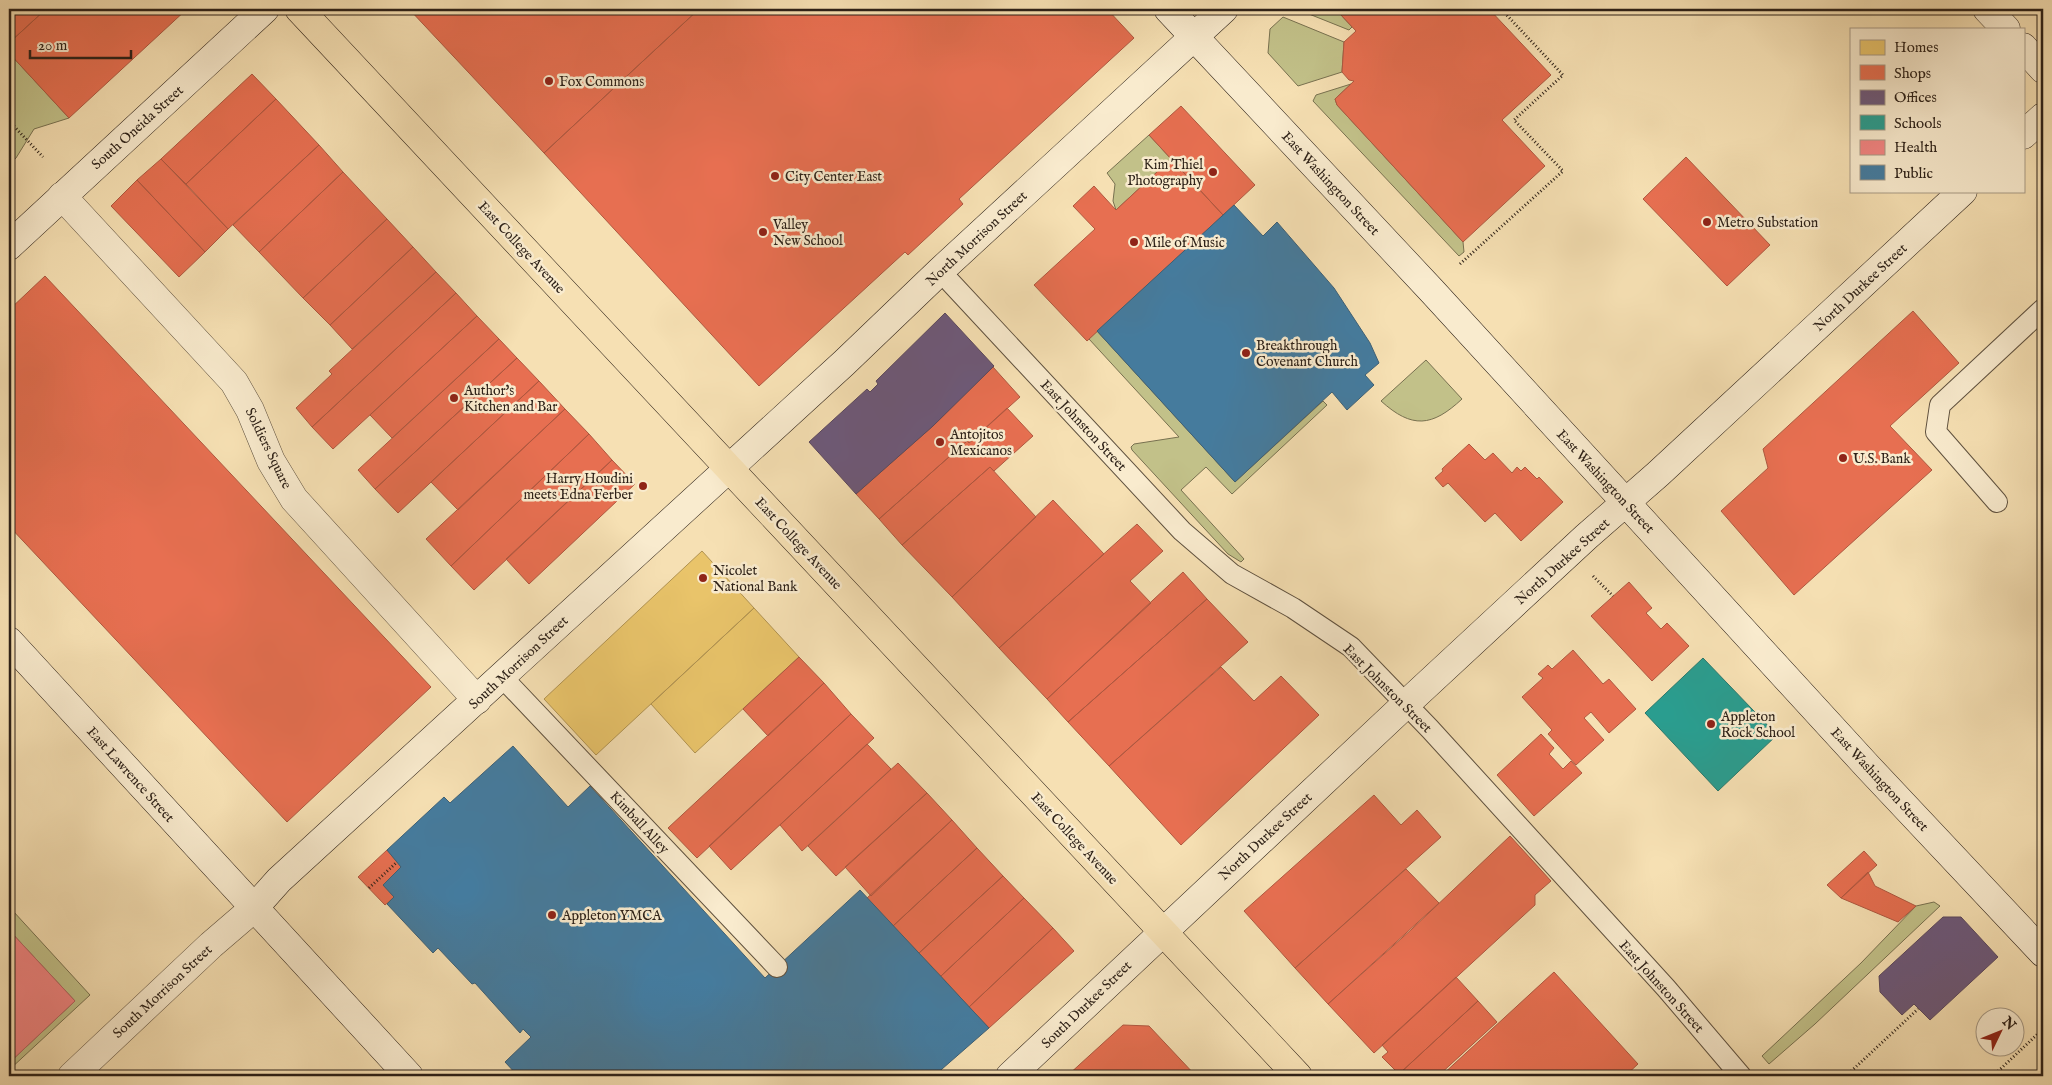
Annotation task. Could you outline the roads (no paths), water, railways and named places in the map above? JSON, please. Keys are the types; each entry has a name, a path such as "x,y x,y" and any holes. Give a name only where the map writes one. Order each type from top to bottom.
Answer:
{"main road":[{"name":"East College Avenue","path":"300,9 1298,1076"}],"street":[{"name":"South Oneida Street","path":"9,246 266,9"},
{"name":"East Washington Street","path":"1168,9 1432,291 1868,767 2043,953"},
{"name":"North Morrison Street","path":"728,468 844,363 940,271 1224,9"},
{"path":"1988,9 2005,28"},
{"path":"2024,48 2043,69"},
{"path":"2024,134 2043,117"},
{"name":"North Durkee Street","path":"1162,932 1586,537 1626,503 1962,192"},
{"name":"Soldiers Square","path":"62,196 234,382 250,410 271,461 294,499 476,700"},
{"name":"South Morrison Street","path":"72,1076 211,944 254,908 279,880 728,468"},
{"name":"East Lawrence Street","path":"9,641 409,1076"},
{"name":"South Durkee Street","path":"1010,1076 1162,932"}],"lane":[{"name":"East Johnston Street","path":"940,271 1182,531 1232,574 1293,608 1351,647 1406,704 1666,988 1741,1076"},
{"path":"1997,502 1936,432 1940,405 2043,309"},
{"name":"Kimball Alley","path":"502,677 777,967"}],"place":[{"name":"Fox Commons","path":"549,81"},
{"name":"Kim Thiel Photography","path":"1213,172"},
{"name":"City Center East","path":"775,176"},
{"name":"Metro Substation","path":"1707,222"},
{"name":"Valley New School","path":"763,232"},
{"name":"Mile of Music","path":"1134,242"},
{"name":"Breakthrough Covenant Church","path":"1246,353"},
{"name":"Author's Kitchen and Bar","path":"454,398"},
{"name":"Antojitos Mexicanos","path":"940,442"},
{"name":"U.S. Bank","path":"1843,458"},
{"name":"Harry Houdini meets Edna Ferber","path":"643,486"},
{"name":"Nicolet National Bank","path":"703,578"},
{"name":"Appleton Rock School","path":"1711,724"},
{"name":"Appleton YMCA","path":"552,915"}]}
